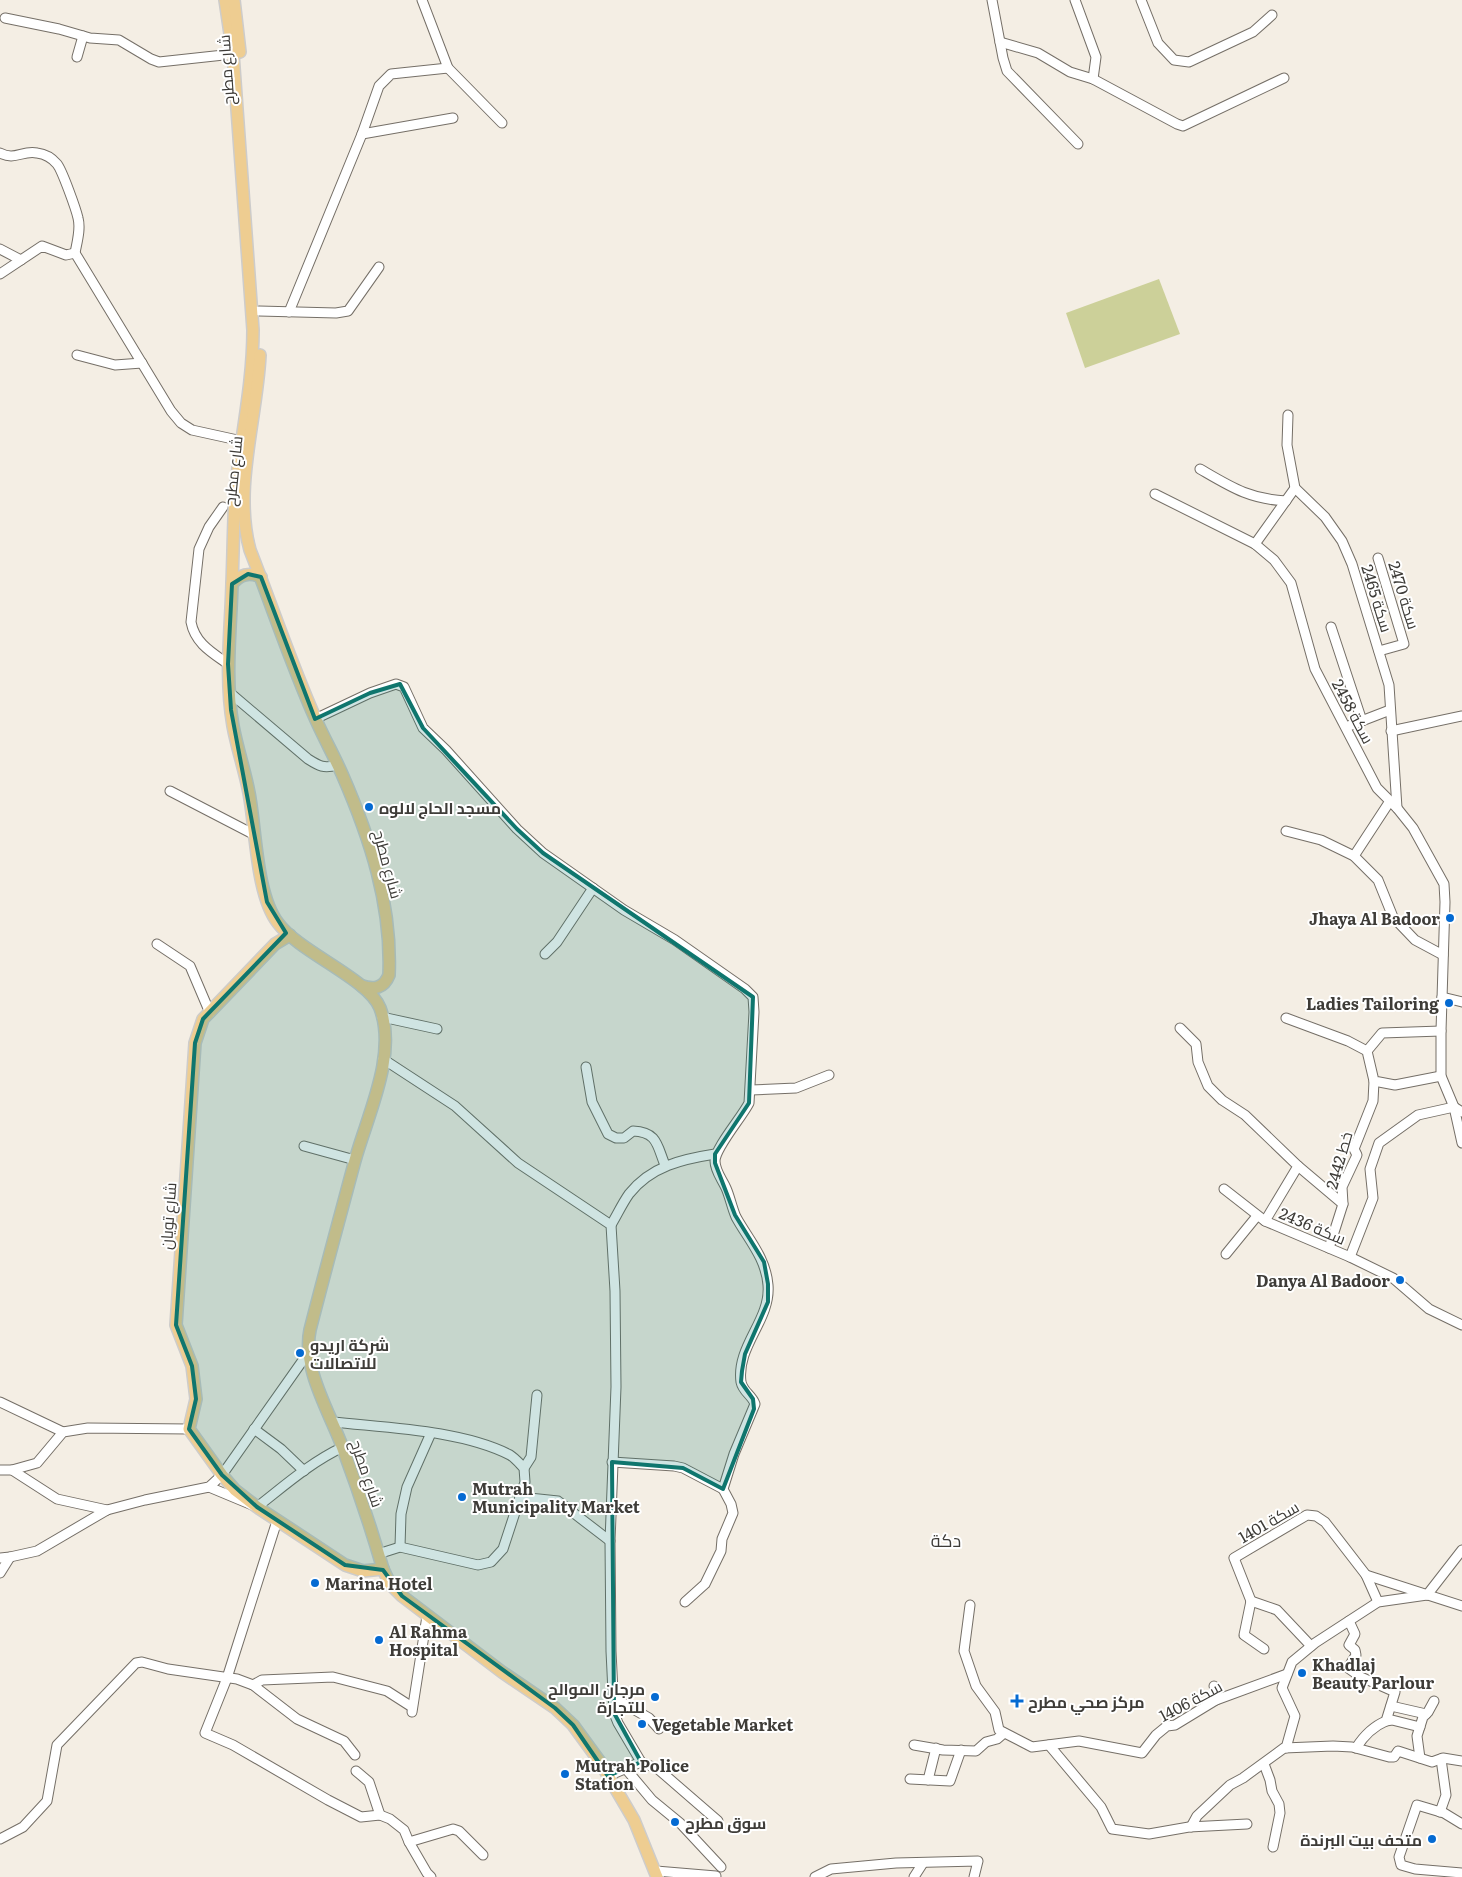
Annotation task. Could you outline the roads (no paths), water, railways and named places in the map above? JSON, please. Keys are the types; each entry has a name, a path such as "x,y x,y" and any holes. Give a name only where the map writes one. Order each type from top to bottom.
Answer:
{"main road":[{"name":"شارع مطرح","path":"225,0 233,54 253,330 252,364 242,441 229,501 232,584 228,664 233,728 250,794 267,902 273,917 290,936 374,997 382,1017 384,1037 380,1080 355,1160 310,1330 308,1354 311,1369 343,1447 383,1569 396,1591 502,1672 564,1716 596,1756 634,1820 656,1874"},
{"name":"شارع مطرح","path":"234,0 238,28 259,311 260,348 258,385 243,504 247,537 315,719 338,765 374,856 387,923 389,969 387,980 379,987 360,986"},
{"path":"232,584 248,574 261,577"},
{"name":"شارع تويان","path":"189,1429 196,1399 192,1366 176,1325 194,1043 203,1019 274,944 290,936"},
{"path":"189,1429 222,1475 235,1490 257,1508 351,1568 370,1571 383,1569"}],"street":[{"path":"422,0 448,68 502,122"},
{"path":"992,0 1007,71 1078,144"},
{"path":"1075,0 1096,58 1093,79"},
{"path":"1141,0 1158,43 1174,60 1189,62 1253,32 1272,15"},
{"path":"5,18 103,40 119,40 129,44 150,59 159,62 233,54"},
{"path":"77,57 83,36"},
{"path":"1000,42 1030,50 1050,59 1070,72 1093,79 1183,126 1284,78"},
{"path":"289,312 362,134 379,86 391,74 448,68"},
{"path":"362,134 453,118"},
{"path":"0,153 7,157 30,152 39,153 49,157 58,165 78,218 79,235 76,253 171,411 181,423 192,430 242,441"},
{"path":"0,274 42,246 66,255 76,253"},
{"path":"0,249 21,260"},
{"path":"259,311 336,313 348,311 380,267"},
{"path":"77,355 116,365 142,363"},
{"path":"1255,544 1295,488 1287,445 1288,415"},
{"path":"1200,469 1241,493 1265,500 1286,501"},
{"name":"سكة 2465","path":"1295,488 1325,517 1342,541 1352,564 1389,685 1397,808"},
{"name":"سكة 2458","path":"1155,494 1255,544 1274,560 1291,582 1315,669 1377,788 1413,828 1444,884 1442,1076 1458,1109 1462,1143"},
{"path":"228,664 199,642 192,629 191,622 199,549 209,527 229,501"},
{"name":"سكة 2470","path":"1378,558 1404,644 1379,652"},
{"path":"1331,627 1362,721"},
{"path":"315,719 370,693 400,684 404,687 423,728 446,750 517,830 543,853 624,910 675,940 745,989 752,998 754,1012 749,1103 715,1154 715,1163 727,1190 735,1215 764,1262 768,1284 768,1302 745,1354 742,1371 741,1382 745,1392 753,1399 754,1409 734,1454 723,1489"},
{"path":"229,692 308,759 322,768 338,765"},
{"path":"1346,727 1390,710"},
{"path":"1391,731 1462,716"},
{"path":"170,791 255,835"},
{"path":"1354,856 1390,801"},
{"path":"1286,831 1321,840 1354,856 1378,880 1393,917 1415,940 1443,955"},
{"path":"545,954 556,942 593,888"},
{"path":"157,944 190,966 210,1013"},
{"path":"1442,997 1462,1002"},
{"path":"382,1017 437,1029"},
{"path":"1286,1018 1348,1041 1367,1051 1374,1081 1395,1085 1442,1076"},
{"path":"1180,1028 1196,1044 1198,1062 1208,1086 1222,1100 1245,1115 1298,1166 1343,1204"},
{"path":"1367,1051 1382,1033 1441,1031"},
{"path":"383,1059 455,1106 518,1164 611,1225"},
{"path":"586,1068 592,1102 608,1134 616,1138 624,1138 633,1131 649,1134 654,1138 665,1165"},
{"path":"751,1090 796,1088 829,1075"},
{"name":"2442 خط","path":"1329,1248 1343,1204 1342,1187 1357,1155 1354,1149 1373,1101 1374,1081"},
{"path":"1350,1257 1373,1198 1370,1169 1379,1143 1418,1115 1458,1109"},
{"path":"304,1146 355,1160"},
{"path":"715,1154 665,1165 646,1178 630,1194 611,1225 615,1291 616,1387 610,1541 614,1713 641,1762 658,1769 718,1821"},
{"name":"سكة 2436","path":"1298,1166 1261,1218 1393,1278 1429,1310 1462,1325"},
{"path":"1224,1188 1261,1218 1226,1254"},
{"path":"0,1558 37,1551 107,1510 209,1487 222,1475 308,1354"},
{"path":"378,1554 400,1547 478,1566 491,1562 504,1549 525,1482 524,1468 531,1457 537,1395"},
{"path":"0,1402 63,1432 88,1428 189,1429"},
{"path":"333,1422 431,1433 469,1440 512,1456 524,1468"},
{"path":"254,1429 281,1449 304,1471"},
{"path":"0,1470 12,1470 37,1463 63,1432"},
{"path":"400,1547 401,1514 408,1486 431,1433"},
{"path":"209,1487 257,1508 304,1471 330,1453 343,1447"},
{"path":"612,1462 683,1468 723,1489 731,1504 733,1513 722,1539 721,1551 705,1584 685,1602"},
{"path":"12,1470 57,1499 107,1510"},
{"path":"520,1497 558,1501 610,1541"},
{"name":"1401 سكة","path":"1251,1601 1234,1558 1306,1515 1312,1514 1321,1518 1366,1574 1378,1602"},
{"path":"277,1521 227,1678 205,1732 233,1745 328,1800 361,1816 380,1815 390,1819 404,1830 409,1842 431,1877"},
{"path":"1286,1748 1295,1716 1282,1688 1292,1662 1311,1646 1378,1602 1427,1595 1461,1555"},
{"path":"0,1573 10,1557"},
{"path":"1366,1574 1462,1606"},
{"path":"1264,1649 1244,1635 1251,1601 1277,1610 1311,1646"},
{"path":"970,1605 964,1651 976,1686 995,1712 999,1730 1032,1747 1048,1745 1102,1807 1112,1829 1149,1834 1191,1827 1247,1824"},
{"path":"254,1685 262,1680 333,1677 387,1691 412,1709 428,1616"},
{"path":"1349,1621 1355,1634 1349,1645 1355,1650 1356,1655 1348,1668 1361,1677 1395,1692 1386,1721"},
{"path":"0,1839 23,1827 48,1801 57,1745 132,1666 142,1662 168,1669 227,1678 254,1685 297,1719 344,1740 355,1755"},
{"name":"1406 سكة","path":"1048,1745 1079,1741 1142,1753 1156,1735 1167,1726 1175,1725 1216,1700 1287,1674"},
{"path":"1214,1686 1217,1693 1216,1700"},
{"path":"614,1698 649,1718 659,1729"},
{"path":"1420,1758 1417,1736 1422,1717 1434,1701"},
{"path":"1391,1706 1426,1714"},
{"path":"1356,1748 1378,1724 1386,1721 1392,1720 1420,1727"},
{"path":"914,1745 976,1751 986,1742 997,1739 1004,1734"},
{"path":"1191,1827 1197,1816 1230,1785 1286,1748 1333,1746 1356,1748 1389,1757 1394,1757 1398,1751 1432,1762 1441,1759 1462,1761"},
{"path":"928,1780 936,1748"},
{"path":"910,1779 950,1781 961,1750"},
{"path":"1440,1812 1446,1795 1441,1759"},
{"path":"608,1776 641,1762"},
{"path":"1264,1764 1272,1791 1279,1804 1280,1813 1273,1847"},
{"path":"626,1769 652,1800 680,1823 721,1867"},
{"path":"356,1771 368,1782 380,1815"},
{"path":"1462,1824 1440,1812 1417,1805 1399,1857 1401,1865 1415,1869 1462,1873"},
{"path":"409,1842 453,1829 460,1831 483,1855"},
{"path":"815,1877 831,1869 896,1863 978,1862 974,1877"},
{"path":"914,1877 923,1863"},
{"path":"656,1874 716,1876"}],"place":[{"name":"مسجد الحاج لالوه","path":"369,807"},
{"name":"Jhaya Al Badoor","path":"1450,918"},
{"name":"Ladies Tailoring","path":"1449,1003"},
{"name":"Danya Al Badoor","path":"1400,1280"},
{"name":"شركة اريدو للاتصالات","path":"300,1353"},
{"name":"Mutrah Municipality Market","path":"462,1497"},
{"name":"Marina Hotel","path":"315,1583"},
{"name":"Al Rahma Hospital","path":"379,1640"},
{"name":"Khadlaj Beauty Parlour","path":"1302,1673"},
{"name":"مرجان الموالح للتجارة","path":"655,1697"},
{"name":"مركز صحي مطرح","path":"1017,1701"},
{"name":"Vegetable Market","path":"642,1724"},
{"name":"Mutrah Police Station","path":"565,1774"},
{"name":"سوق مطرح","path":"675,1822"},
{"name":"متحف بيت البرندة","path":"1432,1839"}],"district":[{"name":"دكة","path":"946,1539"}]}
